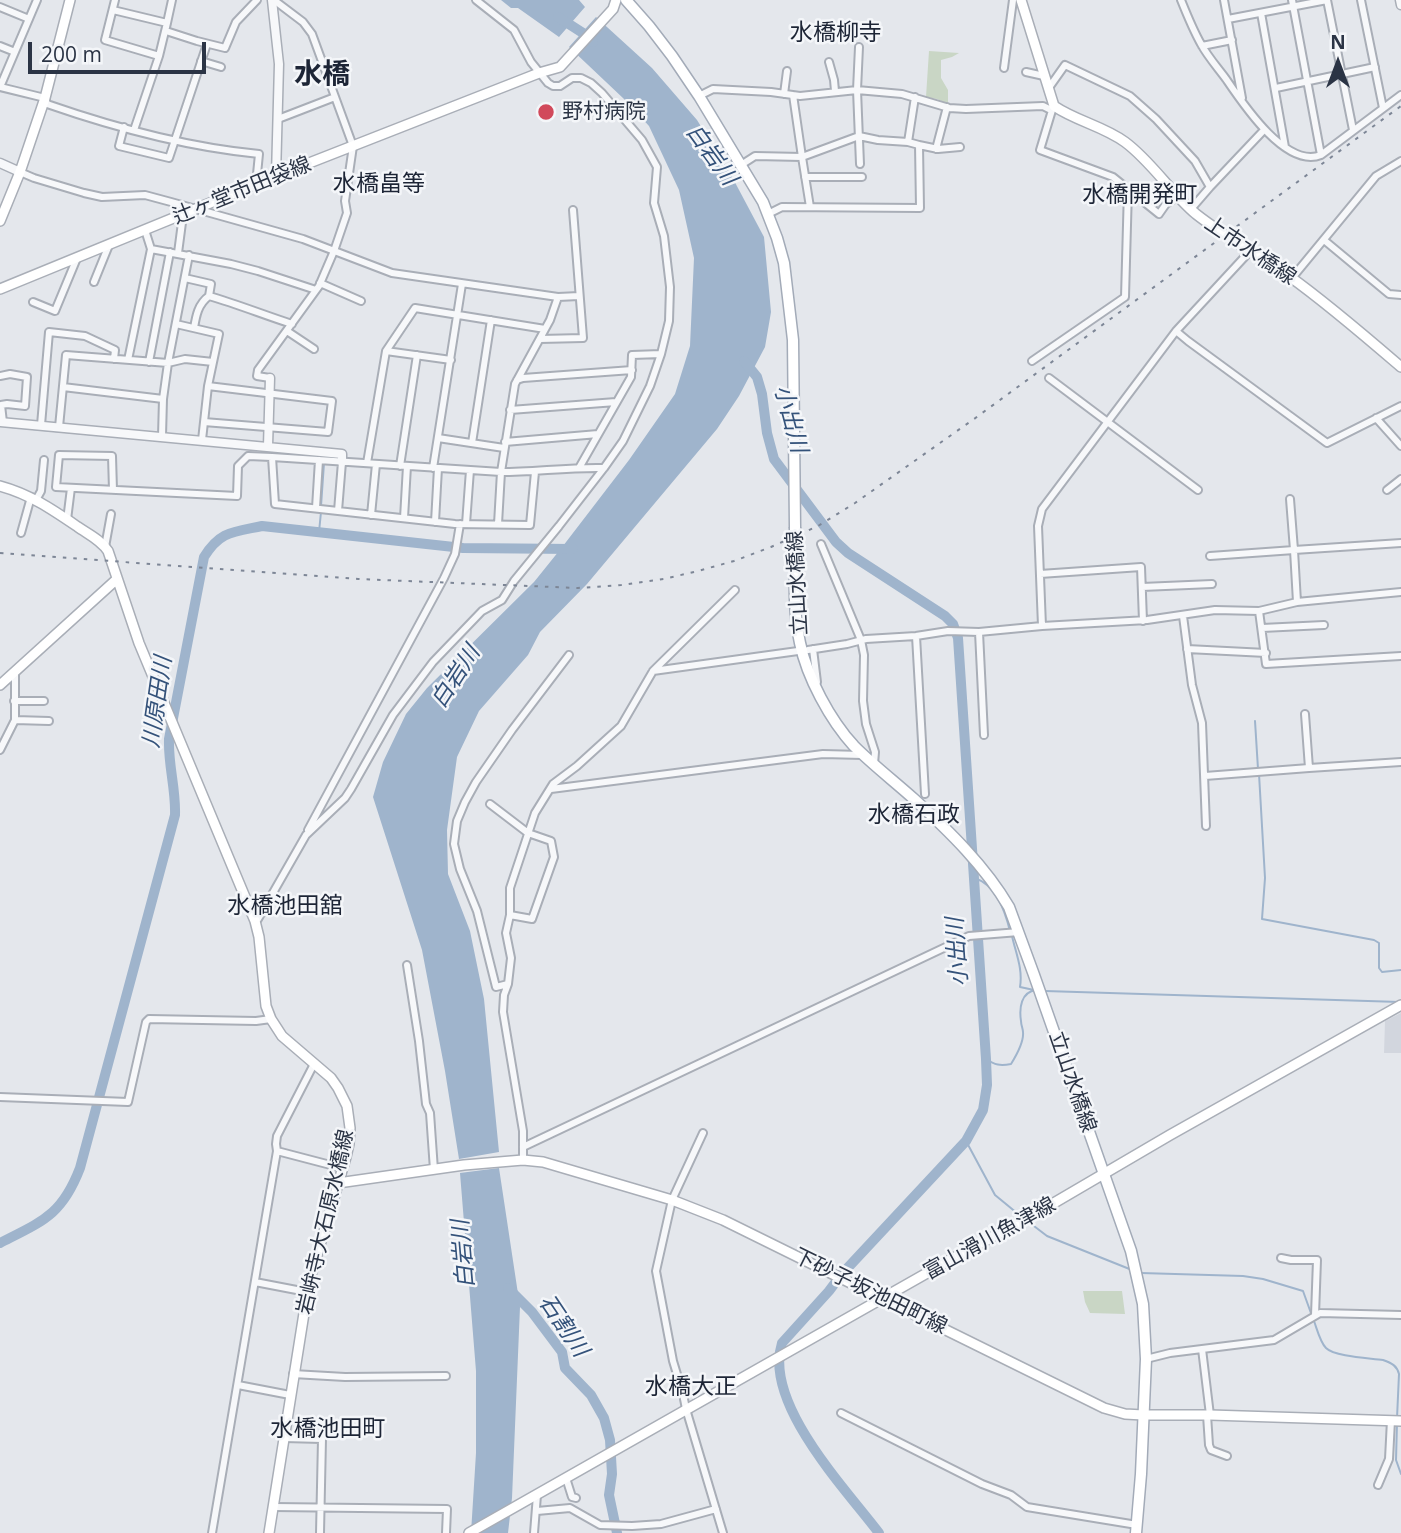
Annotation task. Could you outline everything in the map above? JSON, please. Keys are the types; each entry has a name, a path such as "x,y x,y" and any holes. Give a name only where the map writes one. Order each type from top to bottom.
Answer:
{"main road":[{"path":"0,221 45,98 70,0"},
{"name":"立山水橋線","path":"625,0 649,26 699,96 763,202 777,238 793,340 794,606 800,644 818,691 836,723 853,744 955,840 997,886 1019,932 1104,1174 1135,1267 1143,1304 1146,1359 1137,1529"},
{"path":"1021,0 1052,108"},
{"name":"辻ヶ堂市田袋線","path":"0,289 276,176 539,73 553,70 565,63 615,4"},
{"name":"上市水橋線","path":"1052,108 1125,142 1191,209 1228,237 1292,278 1401,367"},
{"path":"0,486 34,499 105,547"},
{"name":"岩峅寺大石原水橋線","path":"105,547 139,643 256,921 266,1006 271,1019 282,1036 331,1078 347,1106 349,1144 307,1292 269,1533"},
{"path":"1,682 117,579"},
{"name":"富山滑川魚津線","path":"469,1533 1401,1005"},
{"name":"下砂子坂池田町線","path":"338,1183 464,1165 521,1160 543,1162 672,1200 723,1220 1104,1408 1125,1414 1143,1415 1396,1421"}],"street":[{"path":"37,0 0,87 45,98 47,104 78,115 175,142 259,154 256,184"},
{"path":"115,0 105,40 159,56"},
{"path":"134,130 159,56 172,0"},
{"path":"113,10 225,48 236,22 257,0"},
{"path":"268,446 270,378 257,376 258,370 318,287 334,251 347,213 345,201 353,146 312,34 303,22 273,0"},
{"path":"273,0 279,64 276,176"},
{"path":"306,835 345,798 393,715 433,662 482,611 502,600 514,581 604,468 622,441 650,386 669,321 670,287 664,236 654,203 657,167 642,140 591,83 572,78 560,86 548,83 531,62 514,30 476,0"},
{"path":"1004,68 1013,0"},
{"path":"1181,0 1202,46 1242,102 1264,130 1285,147 1304,157 1321,155 1401,95"},
{"path":"1224,0 1242,102"},
{"path":"1228,19 1293,3 1327,0 1353,130"},
{"path":"1361,0 1383,108"},
{"path":"1293,3 1321,155"},
{"path":"0,7 29,19"},
{"path":"1261,13 1285,147"},
{"path":"1202,46 1231,40"},
{"path":"124,127 118,146 169,158 207,44"},
{"path":"0,46 15,52"},
{"path":"859,47 857,90 860,164"},
{"path":"201,61 221,67"},
{"path":"829,62 835,91"},
{"path":"1048,89 1065,65 1130,96 1156,119 1195,161 1210,187"},
{"path":"1276,88 1375,67"},
{"path":"784,94 787,71"},
{"path":"1026,72 1044,76"},
{"path":"699,96 713,89 800,96 857,90 902,94 947,107 966,109 1043,106 1052,108 1040,150 1113,177 1159,214 1166,204 1177,197"},
{"path":"793,95 810,207"},
{"path":"278,119 335,97"},
{"path":"908,142 915,97"},
{"path":"936,149 947,107"},
{"path":"1191,209 1264,130"},
{"path":"741,165 755,156 802,158 859,136 908,142 936,149 960,147"},
{"path":"768,214 782,207 920,208 919,145"},
{"path":"1292,278 1376,176 1401,161"},
{"path":"0,163 34,178 84,193 102,197 145,195 303,239 392,273 558,297 579,296"},
{"path":"805,177 862,177"},
{"path":"1032,361 1125,297 1128,189"},
{"path":"540,339 583,338 573,210"},
{"path":"149,362 183,215"},
{"path":"128,360 151,249 145,230"},
{"path":"1324,240 1389,293 1401,295"},
{"path":"94,282 109,245"},
{"path":"151,249 258,271 361,301"},
{"path":"1042,626 1038,526 1042,509 1176,331 1251,250"},
{"path":"162,436 163,398 168,363 189,255"},
{"path":"33,302 55,311 77,258"},
{"path":"185,278 211,284 209,296 197,311 194,328"},
{"path":"435,522 439,438 462,284"},
{"path":"209,296 292,324"},
{"path":"498,524 504,445 517,380 550,320 558,297"},
{"path":"367,463 386,351 415,308 545,329"},
{"path":"472,443 491,320"},
{"path":"176,324 219,334 208,387 202,440"},
{"path":"286,331 314,349"},
{"path":"1176,331 1327,443 1401,406"},
{"path":"41,425 49,332 85,336 115,350 114,359"},
{"path":"386,351 451,360"},
{"path":"579,468 631,377 632,355 661,354"},
{"path":"59,426 66,355 168,363 185,359 213,362"},
{"path":"404,518 404,466 417,355"},
{"path":"517,380 632,370"},
{"path":"0,376 10,374 27,377 24,406 1,405 2,422 342,454 338,511"},
{"path":"1049,378 1198,490"},
{"path":"63,387 163,398"},
{"path":"204,422 328,432 332,401 208,387"},
{"path":"510,410 616,402"},
{"path":"1376,418 1401,446"},
{"path":"439,438 504,445 598,434"},
{"path":"113,490 112,456 59,455 56,487 71,488 237,496 238,466 248,456 501,472 604,468"},
{"path":"272,457 275,504 463,524 530,524 535,472"},
{"path":"21,533 34,499 41,491 44,460"},
{"path":"316,508 319,460"},
{"path":"371,515 376,464"},
{"path":"256,921 306,835 444,578 455,554 463,524 470,470"},
{"path":"1387,490 1401,479"},
{"path":"67,520 71,488"},
{"path":"1290,499 1297,602"},
{"path":"105,547 111,514"},
{"path":"1210,556 1401,543"},
{"path":"821,544 861,640 864,655 863,701 866,724 875,752 874,764"},
{"path":"1040,574 1141,567 1143,621"},
{"path":"1142,587 1212,583"},
{"path":"521,1160 523,1131 503,1012 511,958 506,933 510,915 510,888 535,813 553,784 621,726 653,671 735,590"},
{"path":"818,691 811,650 861,640 948,631 979,632 1143,621 1216,610 1259,611 1297,602 1401,592"},
{"path":"1259,611 1266,664 1401,656"},
{"path":"1183,616 1192,685 1202,723 1206,826"},
{"path":"1262,628 1324,625"},
{"path":"979,632 984,735"},
{"path":"916,636 925,794"},
{"path":"1187,649 1266,653"},
{"path":"653,671 798,651"},
{"path":"508,984 496,987 477,911 460,869 454,844 457,821 476,782 569,655"},
{"path":"0,750 15,720 15,671"},
{"path":"14,701 44,701"},
{"path":"1305,714 1308,768"},
{"path":"15,720 49,721"},
{"path":"551,789 823,754 864,755"},
{"path":"1205,776 1401,762"},
{"path":"489,804 528,833 551,841 554,857 532,919 510,915"},
{"path":"523,1147 969,936 1019,932"},
{"path":"407,965 426,1104 430,1113 435,1170"},
{"path":"0,1097 128,1102 146,1022 149,1019 271,1019"},
{"path":"212,1533 277,1151 277,1136 314,1064"},
{"path":"703,1133 672,1200 656,1271 673,1361 723,1533"},
{"path":"277,1151 342,1168"},
{"path":"1281,1258 1317,1260 1315,1315"},
{"path":"255,1282 307,1292"},
{"path":"1146,1359 1274,1340 1320,1313 1401,1315"},
{"path":"1202,1349 1209,1415 1209,1445 1211,1450 1227,1456"},
{"path":"293,1374 345,1377 446,1376"},
{"path":"238,1385 290,1395"},
{"path":"841,1413 982,1484 1010,1495 1027,1507 1137,1529"},
{"path":"1378,1485 1389,1460 1396,1421"},
{"path":"284,1438 322,1439 320,1533"},
{"path":"566,1478 572,1497 576,1498"},
{"path":"534,1533 537,1511 535,1496"},
{"path":"274,1507 447,1509 446,1533"},
{"path":"537,1511 570,1507 600,1525 632,1526 661,1524 716,1509"}],"shaded area":[{"path":"1401,1013 1401,1053 1384,1053 1385,1021"}],"green space":[{"path":"929,51 959,53 941,60 941,78 948,90 948,104 926,97"},
{"path":"1083,1291 1122,1291 1125,1314 1090,1313"}],"water":[{"path":"501,0 579,0 585,7 559,37 518,8 511,8"},
{"path":"596,17 652,68 697,120 730,173 764,237 771,312 765,347 739,396 717,429 587,584 540,632 528,655 479,711 457,757 447,830 448,874 470,931 484,999 499,1152 459,1159 422,950 373,797 383,762 406,714 427,688 534,582 563,546 629,460 675,394 690,346 694,258 679,190 649,126 569,47"},
{"path":"499,1168 520,1307 512,1498 508,1533 471,1533 476,1453 476,1371 460,1173"}],"waterway":[{"name":"白岩川","path":"558,17 593,42"},
{"name":"小出川","path":"744,361 757,377 774,459 836,542 848,553 945,616 953,624 958,638 986,1059 987,1085 983,1110 966,1141 841,1275 782,1343 779,1367 784,1392 795,1418 828,1469 879,1533"},
{"path":"11,427 97,435"},
{"path":"321,506 324,463"},
{"path":"319,532 321,512"},
{"name":"川原田川","path":"0,1243 28,1229 58,1207 80,1168 175,815 169,739 204,557 210,548 228,534 262,526 463,548 573,549"},
{"path":"1255,721 1258,769"},
{"path":"1259,774 1265,878 1262,919 1374,940 1379,943 1379,968 1382,972 1401,970"},
{"path":"974,878 982,881 994,892 1010,931"},
{"path":"1012,936 1020,968 1020,987 1034,990"},
{"path":"986,1059 992,1063 1011,1064 1022,1040 1022,1001 1027,994 1036,990"},
{"path":"1045,991 1400,1002"},
{"path":"966,1141 995,1195 1023,1218"},
{"path":"1030,1223 1047,1236 1132,1270"},
{"path":"1141,1273 1263,1279 1303,1291 1312,1316"},
{"name":"石割川","path":"508,1288 532,1312 562,1352 565,1368 591,1395 604,1418 610,1440 612,1474 609,1495 617,1533"},
{"path":"1314,1321 1322,1342 1330,1351 1383,1360 1395,1367 1399,1374 1397,1418"},
{"path":"1397,1423 1396,1460 1401,1474"},
{"name":"石割川","path":"612,1514 620,1523"}],"railway":[{"path":"0,553 358,579 578,588 664,579 734,561 818,526 855,503 1401,106"}],"place":[{"name":"野村病院","path":"546,112"}],"district":[{"name":"水橋柳寺","path":"836,33"},
{"name":"水橋","path":"322,75"},
{"name":"水橋畠等","path":"379,184"},
{"name":"水橋開発町","path":"1140,195"},
{"name":"水橋石政","path":"914,815"},
{"name":"水橋池田舘","path":"285,906"},
{"name":"水橋大正","path":"691,1387"},
{"name":"水橋池田町","path":"328,1429"}]}
